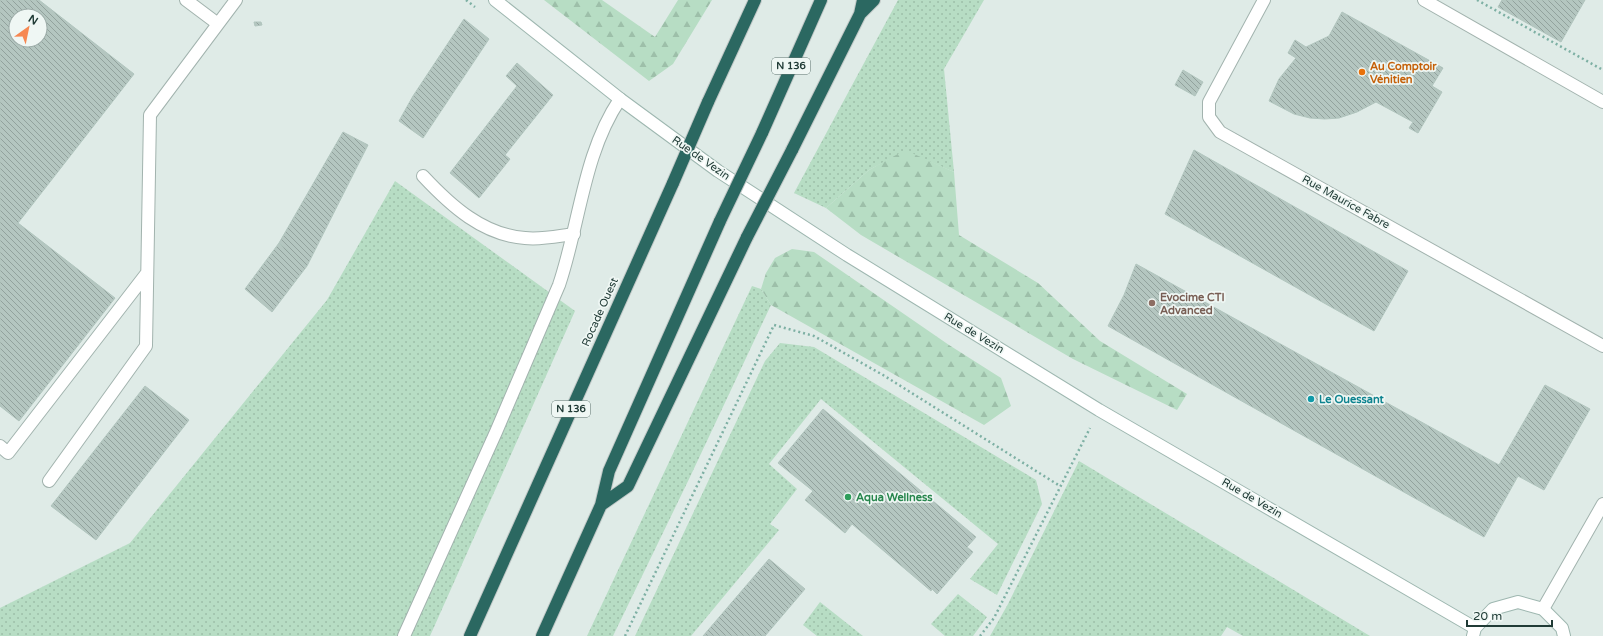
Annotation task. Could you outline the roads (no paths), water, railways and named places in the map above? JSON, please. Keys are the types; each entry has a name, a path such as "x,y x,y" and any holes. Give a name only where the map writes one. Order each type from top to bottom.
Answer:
{"highway":[{"name":"Rocade Ouest","path":"470,636 755,0"},
{"name":"N 136","path":"542,636 601,505 609,471 720,221 762,133 821,0"},
{"path":"601,505 628,486 747,237 860,14 863,0"},
{"path":"860,14 874,0"}],"street":[{"path":"186,0 218,24"},
{"path":"49,481 146,346 150,115 236,0"},
{"name":"Rue de Vezin","path":"495,0 620,99 718,171 840,251 1099,410 1474,632"},
{"name":"Rue Maurice Fabre","path":"1264,0 1208,102 1208,117 1220,132 1603,346"},
{"path":"1424,0 1603,102"},
{"path":"404,636 496,432 559,284 568,260 583,191 596,146 611,112 620,99"},
{"path":"423,176 441,195 476,223 502,234 525,238 547,238 574,234"},
{"path":"0,446 8,453 147,273"},
{"path":"1543,609 1603,504"},
{"path":"1474,632 1494,610 1518,602 1543,609 1562,628 1564,636"}],"place":[{"name":"Au Comptoir Vénitien","path":"1362,72"},
{"name":"Evocime CTI Advanced","path":"1152,303"},
{"name":"Le Ouessant","path":"1311,399"},
{"name":"Aqua Wellness","path":"848,497"}]}
